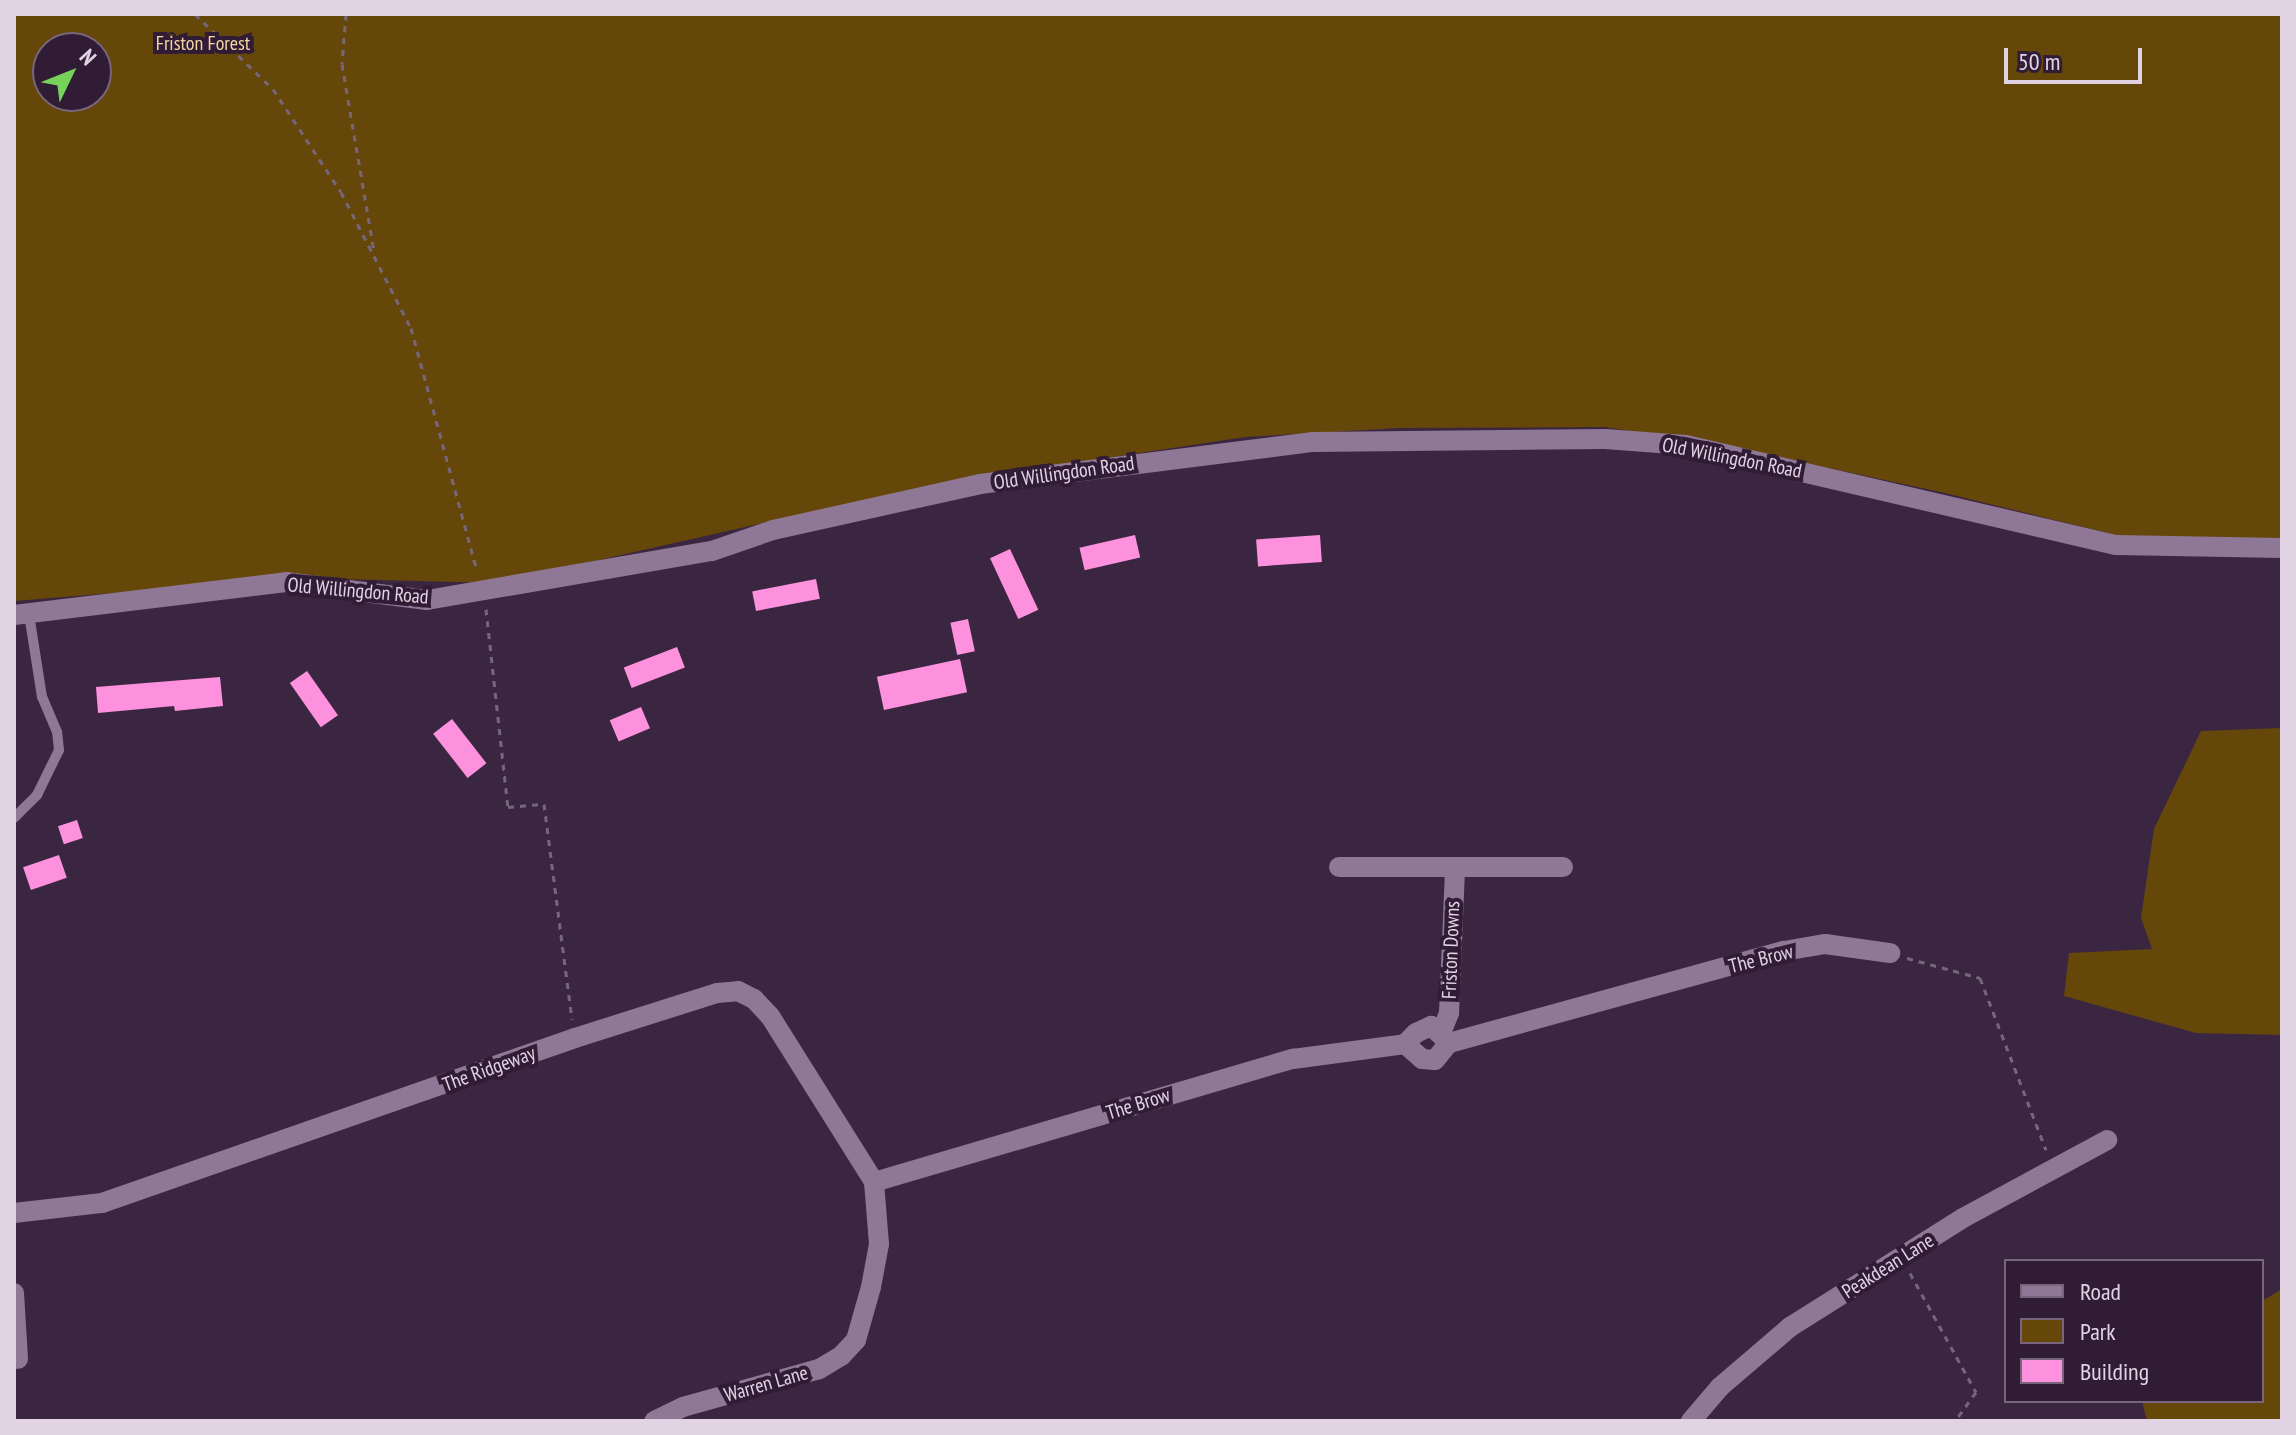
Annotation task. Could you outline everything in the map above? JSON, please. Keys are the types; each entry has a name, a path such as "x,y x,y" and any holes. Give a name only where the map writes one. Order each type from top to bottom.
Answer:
{"street":[{"name":"Old Willingdon Road","path":"22,614 286,582 427,600 712,551 773,530 980,484 1313,442 1605,439 1686,445 2116,545 2282,548"},
{"path":"1339,867 1563,867"},
{"name":"Friston Downs","path":"1445,1038 1449,1013 1455,867"},
{"name":"The Brow","path":"874,1182 1293,1059 1405,1044 1416,1033 1431,1026 1445,1038 1784,951 1825,944 1890,953"},
{"name":"The Ridgeway","path":"14,1213 102,1203 171,1182 575,1038 717,993 738,991 754,999 770,1016 874,1182"},
{"name":"Peakdean Lane","path":"1691,1421 1720,1387 1790,1327 1963,1218 2107,1140"},
{"name":"Warren Lane","path":"654,1421 683,1407 819,1369 841,1356 856,1340 868,1302 879,1244 879,1211 874,1182"},
{"path":"14,1293 18,1359"}],"lane":[{"path":"14,818 37,795 59,750 57,732 42,697 22,614"}],"path":[{"path":"195,14 273,89 341,192 411,328 483,592 508,807 544,804 575,1038"},
{"path":"346,14 342,64 375,257"},
{"path":"1890,953 1980,978 2054,1168"},
{"path":"1901,1258 1976,1392 1955,1421"}],"green space":[{"name":"Friston Forest","path":"14,14 2282,14 2282,541 2120,536 1945,493 1736,448 1605,427 1399,428 1245,437 935,484 497,583 298,578 14,601"},
{"path":"2282,728 2282,1035 2196,1033 2064,996 2069,953 2152,949 2141,918 2154,829 2201,731"},
{"path":"2282,1289 2282,1421 2147,1421 2142,1403 2264,1403 2264,1300"}],"building":[{"path":"1135,535 1140,557 1085,570 1079,548"},
{"path":"1320,535 1322,562 1258,566 1256,539"},
{"path":"1010,549 1038,610 1018,619 990,558"},
{"path":"816,579 820,599 756,611 752,591"},
{"path":"968,619 975,651 957,655 950,623"},
{"path":"677,647 685,668 632,688 624,667"},
{"path":"960,659 967,692 884,710 877,677"},
{"path":"307,671 338,715 321,727 290,683"},
{"path":"220,677 223,706 175,711 174,706 98,713 96,687"},
{"path":"641,707 650,728 619,741 610,720"},
{"path":"452,719 486,763 468,778 433,734"},
{"path":"77,820 83,838 64,844 58,826"},
{"path":"59,855 67,878 31,890 23,867"}]}
